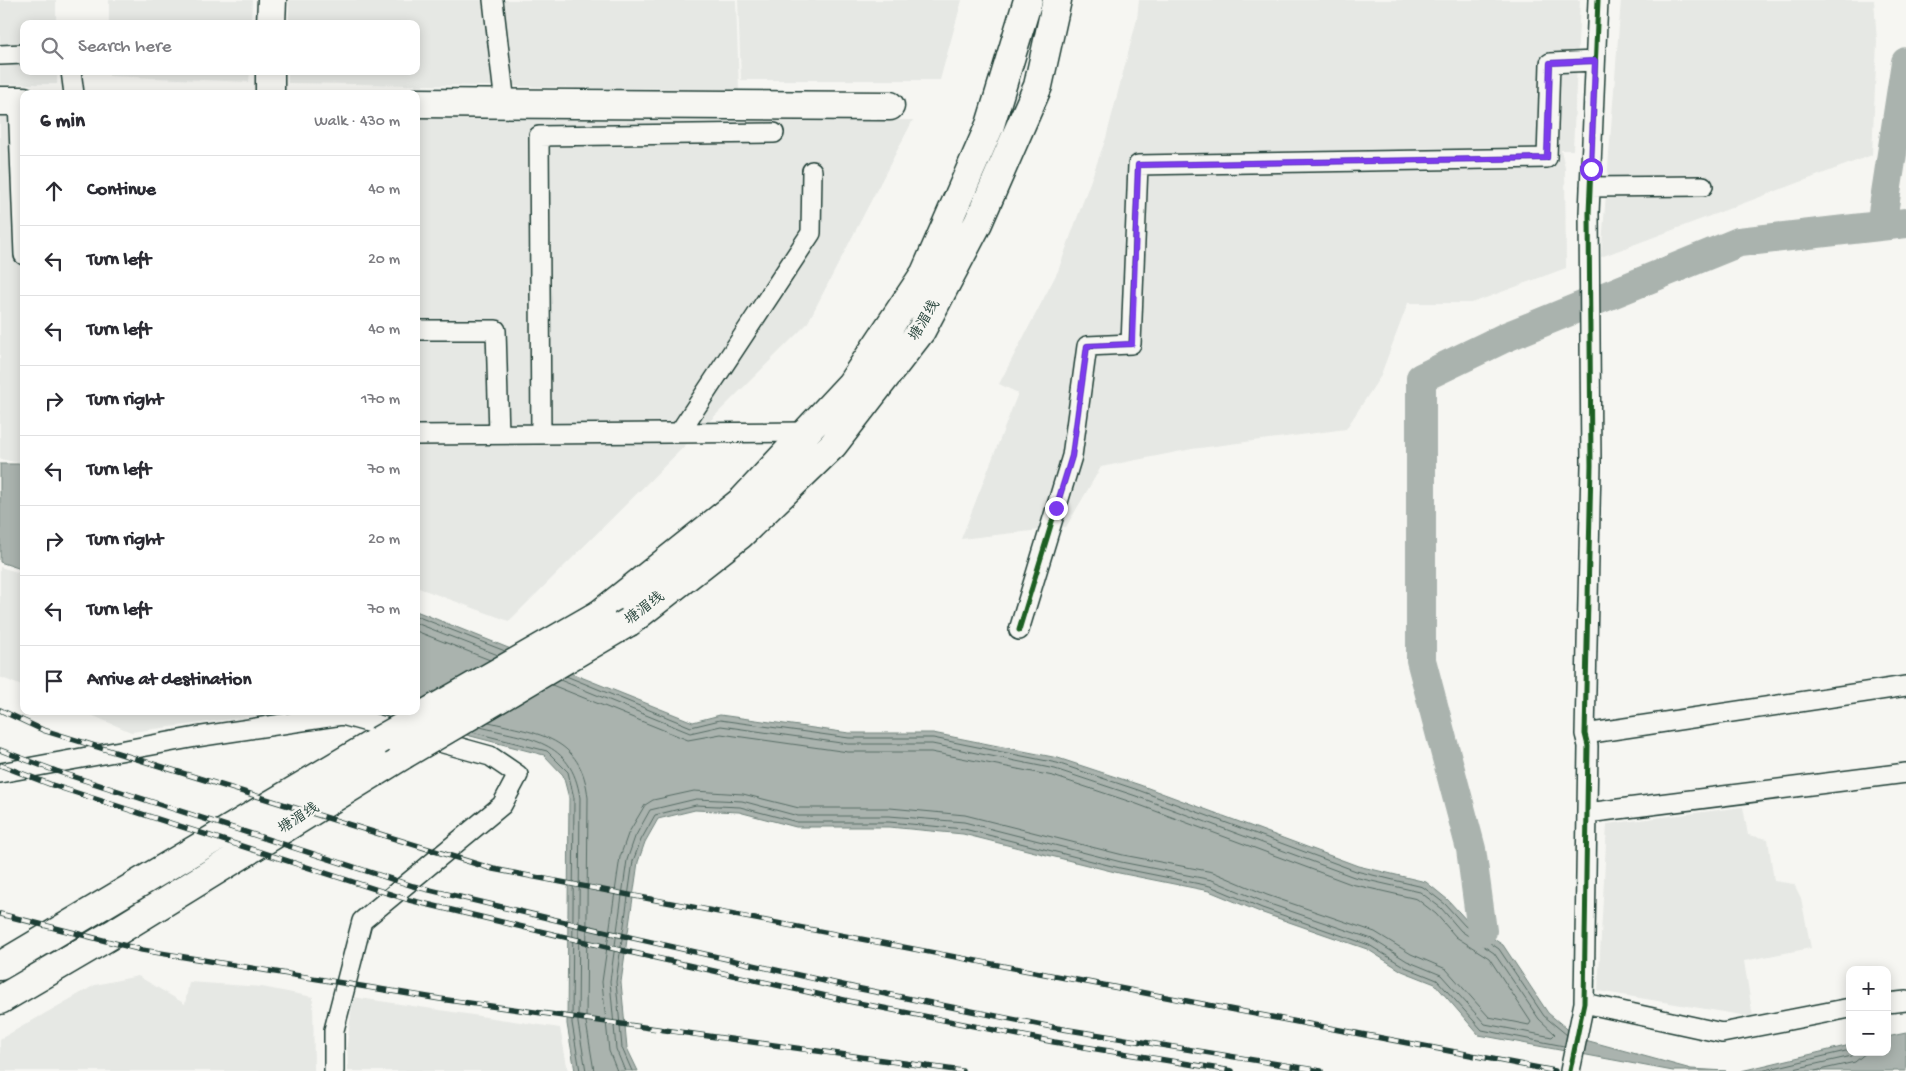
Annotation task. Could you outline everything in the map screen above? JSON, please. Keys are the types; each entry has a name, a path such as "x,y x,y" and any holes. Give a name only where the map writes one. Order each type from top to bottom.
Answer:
{"main road":[{"path":"271,20 272,0"},
{"path":"0,966 378,741 600,614 742,501 851,384 925,272 990,125 1028,0"},
{"name":"塘湄线","path":"0,1000 116,932 403,755 629,622 740,535 833,445 921,331 978,223 1038,86 1057,0"},
{"path":"270,75 270,90"},
{"path":"420,103 890,106"}],"street":[{"path":"493,0 505,104"},
{"path":"1570,1071 1584,1003 1588,746 1585,734 1591,465 1589,241 1598,0"},
{"path":"0,55 20,54"},
{"path":"1019,630 1072,456 1087,346 1132,344 1138,165 1547,158 1550,63 1595,61"},
{"path":"72,75 73,90"},
{"path":"14,101 20,193"},
{"path":"541,434 539,136 774,133"},
{"path":"679,433 811,233 812,171"},
{"path":"1590,187 1703,186"},
{"path":"420,330 496,330 500,434"},
{"path":"420,435 806,432"},
{"path":"1585,734 1906,686"},
{"path":"0,773 196,737 342,715 490,756 518,775 502,805 362,922 334,1030 334,1071"},
{"path":"1587,812 1906,773"},
{"path":"1891,1003 1906,1001"},
{"path":"1584,1003 1722,1032 1846,1009"}],"shaded area":[{"path":"0,0 56,0 56,20 20,20 20,75 57,75 57,84 0,84"},
{"path":"109,0 252,0 251,20 109,20"},
{"path":"289,0 736,0 739,90 288,83 288,75 420,75 420,20 289,20"},
{"path":"738,0 962,0 940,80 741,80"},
{"path":"1139,0 1580,0 1573,150 1561,150 1565,168 1566,268 1472,303 1408,303 1380,377 1346,429 1192,449 1101,467 1066,527 961,539 1018,393 999,384 1058,271 1106,138 1137,19"},
{"path":"1621,0 1874,0 1877,42 1872,155 1601,257"},
{"path":"109,75 250,75 249,82"},
{"path":"0,114 20,114 20,463 0,459"},
{"path":"420,117 913,120 807,324 509,621 420,588"},
{"path":"0,567 20,573 20,685 0,677"},
{"path":"91,715 265,715 131,732"},
{"path":"1743,807 1748,835 1768,839 1774,881 1794,884 1801,898 1811,948 1744,961 1753,1017 1598,991 1607,824"},
{"path":"138,976 185,1004 189,982 262,987 313,997 314,1071 0,1071 0,1039 95,985"},
{"path":"353,997 560,1028 568,1071 348,1071 347,1045"}],"water":[{"path":"0,464 20,464 20,569 0,562"},
{"path":"420,613 693,722 720,715 849,733 933,733 1058,758 1140,785 1358,866 1426,882 1448,900 1469,923 1503,945 1548,1013 1578,1038 1691,1069 1726,1071 1673,1071 1479,1035 1435,984 1402,971 1367,949 1260,912 1209,891 1119,873 963,834 889,827 796,827 739,812 695,810 658,819 645,842 638,862 621,982 627,1048 638,1071 575,1071 567,1024 569,798 563,775 544,755 420,723 417,715 420,715"},
{"path":"1906,1033 1906,1071 1741,1071 1846,1046 1846,1056 1891,1056 1891,1036"}],"waterway":[{"path":"1881,226 1906,62"},
{"path":"1482,931 1471,849 1421,660 1421,378 1506,337 1739,242 1906,223"}],"railway":[{"path":"0,710 43,730 493,869 1555,1071"},
{"path":"0,750 56,771 413,886 856,988 1057,1028 1321,1071"},
{"path":"0,765 52,785 409,900 853,1002 1054,1042 1232,1071"},
{"path":"0,914 142,950 440,999 962,1071"}],"cycle path":[{"path":"1570,1071 1584,1003 1588,746 1585,734 1591,465 1589,213 1598,0"},
{"path":"1019,630 1072,456 1087,346 1131,344 1138,165 1547,158 1550,63 1595,61"}],"route":[{"path":"1056,508 1072,456 1087,346 1132,344 1138,165 1547,158 1550,63 1595,61 1591,169"}]}
